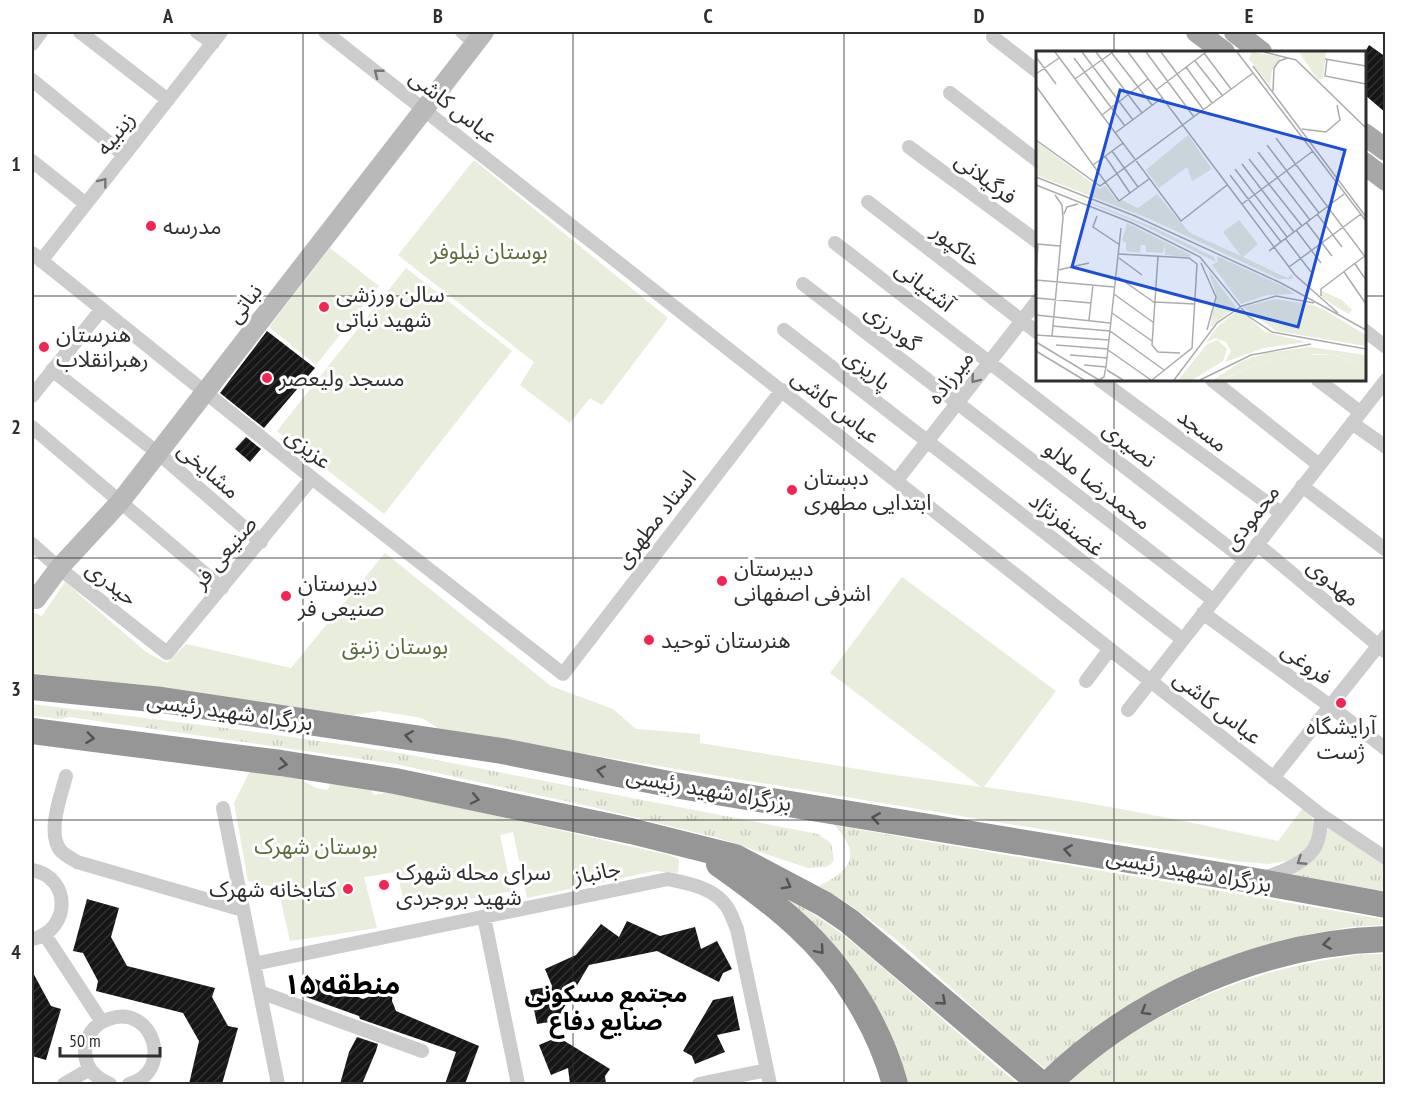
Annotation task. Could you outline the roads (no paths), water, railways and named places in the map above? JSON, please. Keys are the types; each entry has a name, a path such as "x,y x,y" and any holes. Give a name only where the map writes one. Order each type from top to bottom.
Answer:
{"highway":[{"name":"بزرگراه شهید رئیسی","path":"32,687 162,700 502,751 674,785 1250,880 1386,905"},
{"name":"بزرگراه شهید رئیسی","path":"32,733 60,734 281,763 395,781 631,831 735,858 824,904 849,921 1049,1081"},
{"path":"694,846 760,894 800,927 843,977 875,1031 895,1084"},
{"path":"1049,1081 1130,1020 1169,998 1220,974 1242,965 1308,947 1363,939 1386,939"}],"main road":[{"path":"1197,32 1223,51"},
{"path":"1235,32 1260,51"},
{"name":"نباتی","path":"34,599 59,568 120,502 424,109 474,35"},
{"path":"1366,135 1386,150"},
{"path":"1366,164 1386,180"}],"street":[{"path":"32,44 41,32"},
{"path":"80,32 168,100"},
{"path":"197,32 217,37"},
{"name":"عباس کاشی","path":"325,32 1273,778 1321,815 1386,858"},
{"name":"زینبیه","path":"36,257 86,204 217,37"},
{"path":"993,37 1036,70"},
{"path":"32,80 124,155"},
{"path":"950,93 1036,159"},
{"name":"فرگیلانی","path":"909,147 1036,241"},
{"path":"32,161 86,204"},
{"name":"خاکپور","path":"868,202 1022,321"},
{"name":"آشتیانی","path":"835,243 989,362"},
{"name":"عزیزی","path":"36,257 562,674"},
{"name":"گودرزی","path":"802,284 957,403"},
{"name":"میرزاده","path":"897,480 1036,303"},
{"path":"32,396 102,309"},
{"path":"1022,321 1036,332"},
{"name":"پاریزی","path":"784,330 927,442"},
{"path":"1366,331 1386,347"},
{"name":"نصیری","path":"989,362 1245,560"},
{"name":"مشایخی","path":"52,370 158,453 261,542"},
{"name":"محمودی","path":"1128,710 1386,380"},
{"name":"مسجد","path":"1101,381 1281,513"},
{"path":"1213,381 1319,465"},
{"path":"1319,381 1386,447"},
{"name":"استاد مطهری","path":"562,674 782,390"},
{"name":"محمدرضا ملالو","path":"957,403 1213,600"},
{"path":"32,427 222,588"},
{"name":"غضنفرنژاد","path":"927,442 1182,639"},
{"name":"صنیعی فر","path":"167,653 312,478"},
{"path":"1302,486 1386,550"},
{"name":"حیدری","path":"32,544 167,653"},
{"name":"مهدوی","path":"1257,544 1383,645"},
{"name":"فروغی","path":"1203,613 1386,750"},
{"path":"1273,778 1330,706 1383,645"},
{"path":"1086,681 1110,649"},
{"path":"66,776 54,824 60,850 77,862 243,910"},
{"path":"223,808 278,1084"},
{"path":"1250,880 1270,877 1298,864 1310,855 1318,843 1321,815"},
{"path":"32,870 45,874 54,882 60,893 62,904 60,916 54,927 38,937 102,1022"},
{"name":"جانباز","path":"254,964 668,879 693,883 726,905 737,929 770,1084"},
{"path":"484,917 518,1084"},
{"path":"260,992 422,1051"},
{"path":"110,1084 100,1080 90,1069 85,1051 87,1040 93,1029 102,1022 113,1017 125,1017 136,1020 146,1027 155,1047 150,1069 143,1078 129,1084"},
{"path":"64,1084 90,1069"},
{"path":"699,1084 767,1070"}],"place":[{"name":"مدرسه","path":"151,226"},
{"name":"سالن ورزشی شهید نباتی","path":"324,307"},
{"name":"هنرستان رهبرانقلاب","path":"44,347"},
{"name":"مسجد ولیعصر","path":"267,378"},
{"name":"دبستان ابتدایی مطهری","path":"792,490"},
{"name":"دبیرستان اشرفی اصفهانی","path":"722,581"},
{"name":"دبیرستان صنیعی فر","path":"286,596"},
{"name":"هنرستان توحید","path":"649,640"},
{"name":"آرایشگاه ژست","path":"1341,703"},
{"name":"سرای محله شهرک شهید بروجردی","path":"384,885"},
{"name":"کتابخانه شهرک","path":"348,889"}],"district":[{"name":"منطقه ۱۵","path":"342,984"},
{"name":"مجتمع مسکونی صنایع دفاع","path":"606,1008"}],"park label":[{"name":"بوستان نیلوفر","path":"489,251"},
{"name":"بوستان زنبق","path":"395,646"},
{"name":"بوستان شهرک","path":"316,846"}]}
